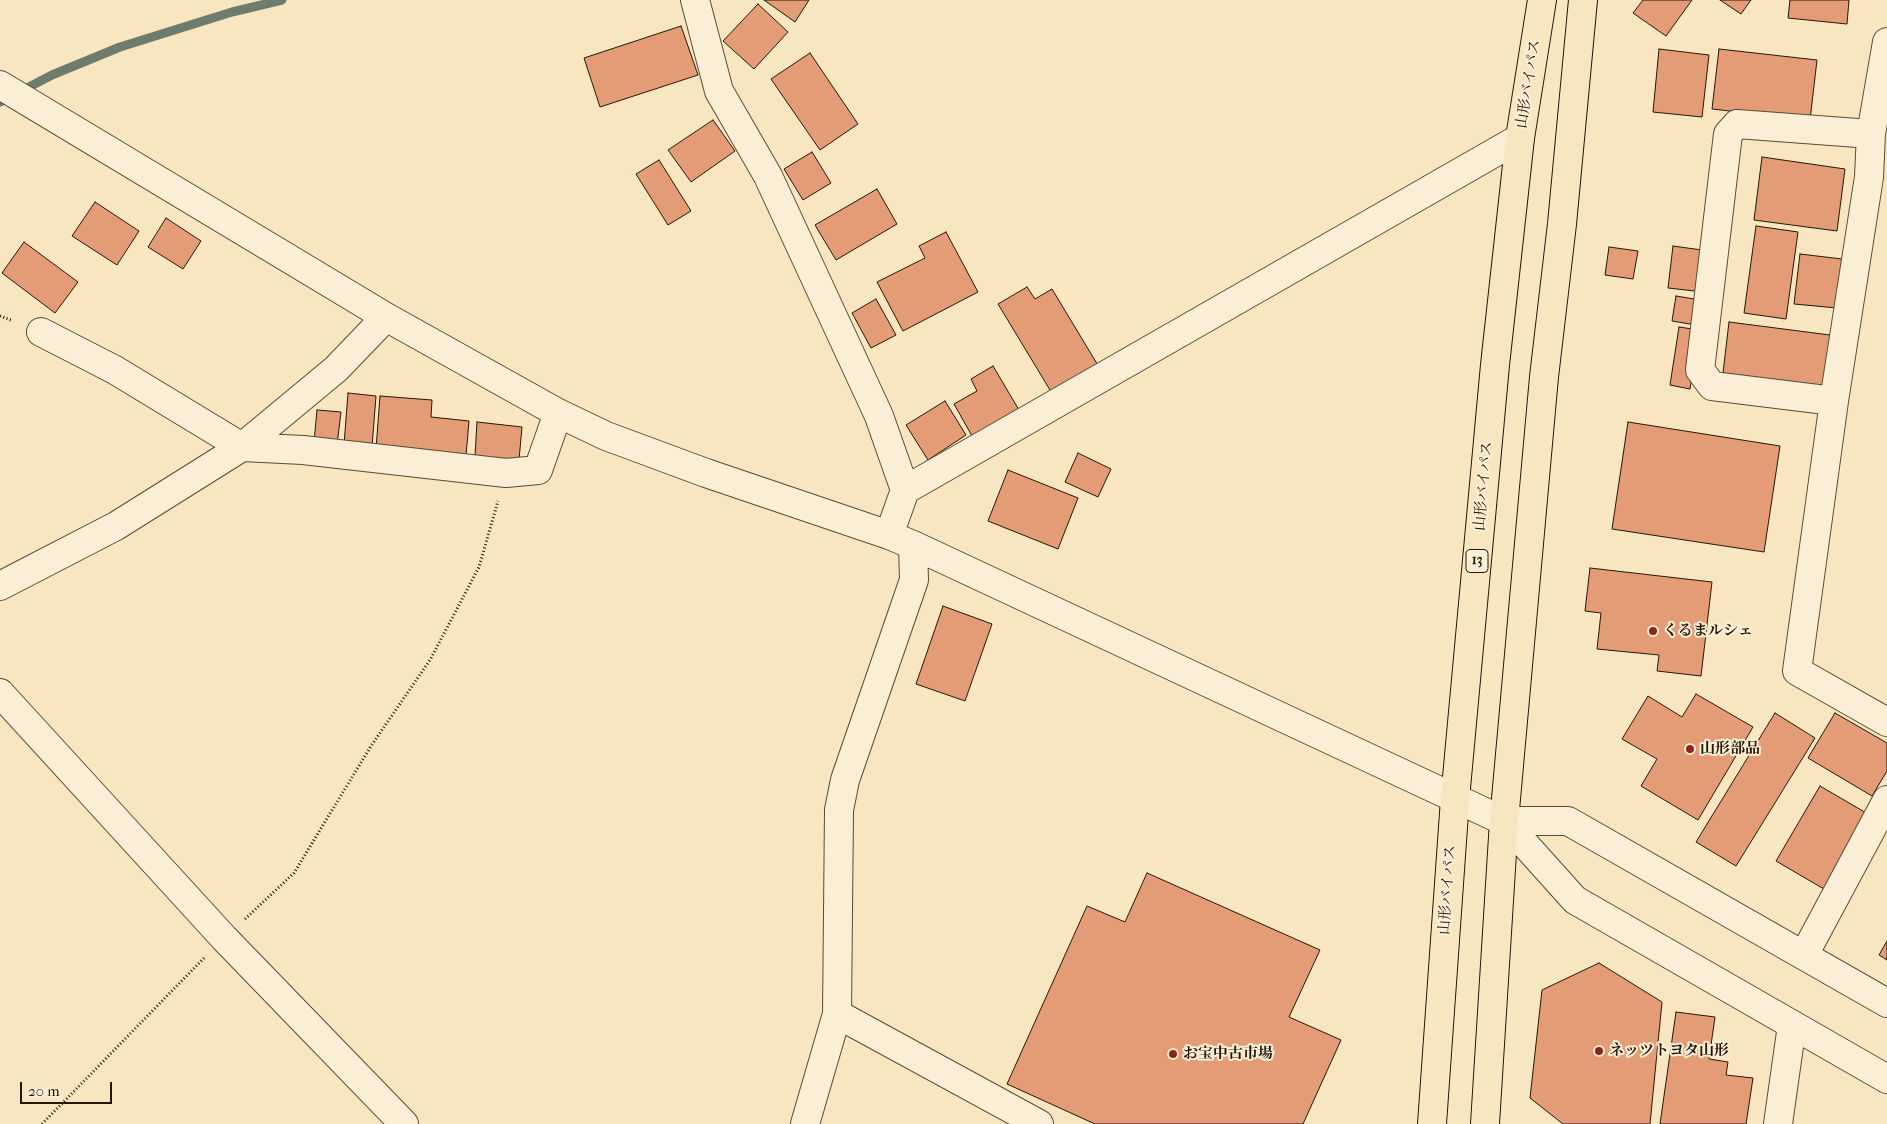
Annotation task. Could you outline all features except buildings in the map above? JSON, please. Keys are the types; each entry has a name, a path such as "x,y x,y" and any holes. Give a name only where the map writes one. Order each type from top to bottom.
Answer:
{"highway":[{"name":"山形バイパス","path":"1432,1124 1455,799 1494,374 1520,138 1542,0"},
{"path":"1485,1124 1504,821 1544,377 1562,224 1583,0"}],"street":[{"path":"695,0 719,90 772,185 879,416 905,490 901,540 914,580 845,780 838,810 838,1014 805,1124"},
{"path":"1887,42 1872,134 1878,182 1834,401 1797,671 1887,722"},
{"path":"0,85 386,317 558,413 606,436 901,540 1504,821 1575,900 1887,1079"},
{"path":"1834,401 1712,386 1700,370 1728,134 1737,124 1872,134"},
{"path":"905,490 1520,138"},
{"path":"0,586 116,526 242,447 336,369 386,317"},
{"path":"41,332 115,370 242,447 303,450 506,474 538,470 558,413"},
{"path":"0,693 224,938 404,1124"},
{"path":"1804,955 1887,800"},
{"path":"1504,821 1568,821 1887,1003"},
{"path":"838,1014 1038,1124"},
{"path":"1778,1124 1792,1025"}],"path":[{"path":"42,1124 224,938 294,873 371,746 430,660 479,567 506,474"}],"waterway":[{"path":"0,102 52,75 120,47 232,12 282,0"}],"place":[{"name":"くるまルシェ","path":"1653,631"},
{"name":"山形部品","path":"1690,749"},
{"name":"ネッツトヨタ山形","path":"1599,1051"},
{"name":"お宝中古市場","path":"1173,1054"}]}
